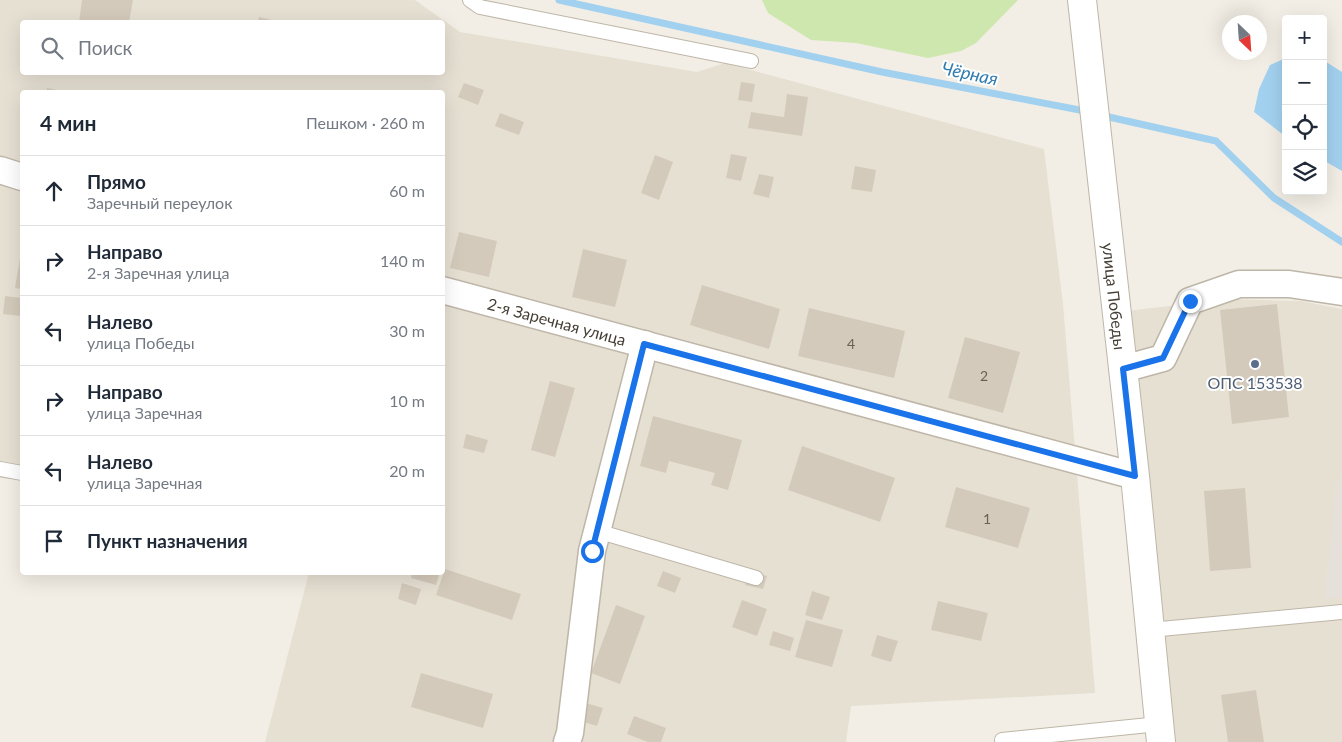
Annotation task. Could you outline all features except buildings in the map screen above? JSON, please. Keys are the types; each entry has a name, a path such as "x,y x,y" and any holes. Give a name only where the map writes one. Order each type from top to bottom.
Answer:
{"street":[{"name":"улица Победы","path":"1082,0 1135,476 1160,733"},
{"path":"0,170 20,175"},
{"path":"1123,369 1163,358 1190,301 1198,298 1238,284 1289,284 1342,292"},
{"name":"2-я Заречная улица","path":"445,291 1135,476"},
{"path":"567,742 570,733 592,551 644,344"}],"lane":[{"path":"470,0 480,7 751,61"},
{"path":"0,469 20,474"},
{"path":"597,531 756,578"},
{"path":"1150,630 1342,612"},
{"path":"1002,740 1160,733"}],"shaded area":[{"path":"0,0 415,0 443,20 20,20 20,75 445,75 445,21 460,32 697,72 725,63 1044,149 1063,304 1095,693 851,706 846,742 265,742 308,575 445,575 445,90 20,90 20,479 0,475"},
{"path":"1228,299 1301,301 1342,309 1342,742 1159,742 1110,313"},
{"path":"1342,472 1342,598 1325,597 1336,488"}],"green space":[{"path":"762,0 1018,0 976,43 961,51 928,58 856,43 811,40 768,13"}],"water":[{"path":"1282,60 1282,134 1254,112 1259,89 1270,65"},
{"path":"1327,63 1342,72 1342,171 1327,162"}],"waterway":[{"name":"Чёрная","path":"559,0 882,72 1090,112"},
{"name":"Чёрная","path":"1100,115 1216,141 1274,198 1342,242"}],"place":[{"name":"ОПС 153538","path":"1255,364"}],"route":[{"path":"592,551 644,344 1135,476 1123,369 1163,358 1190,301"}]}
